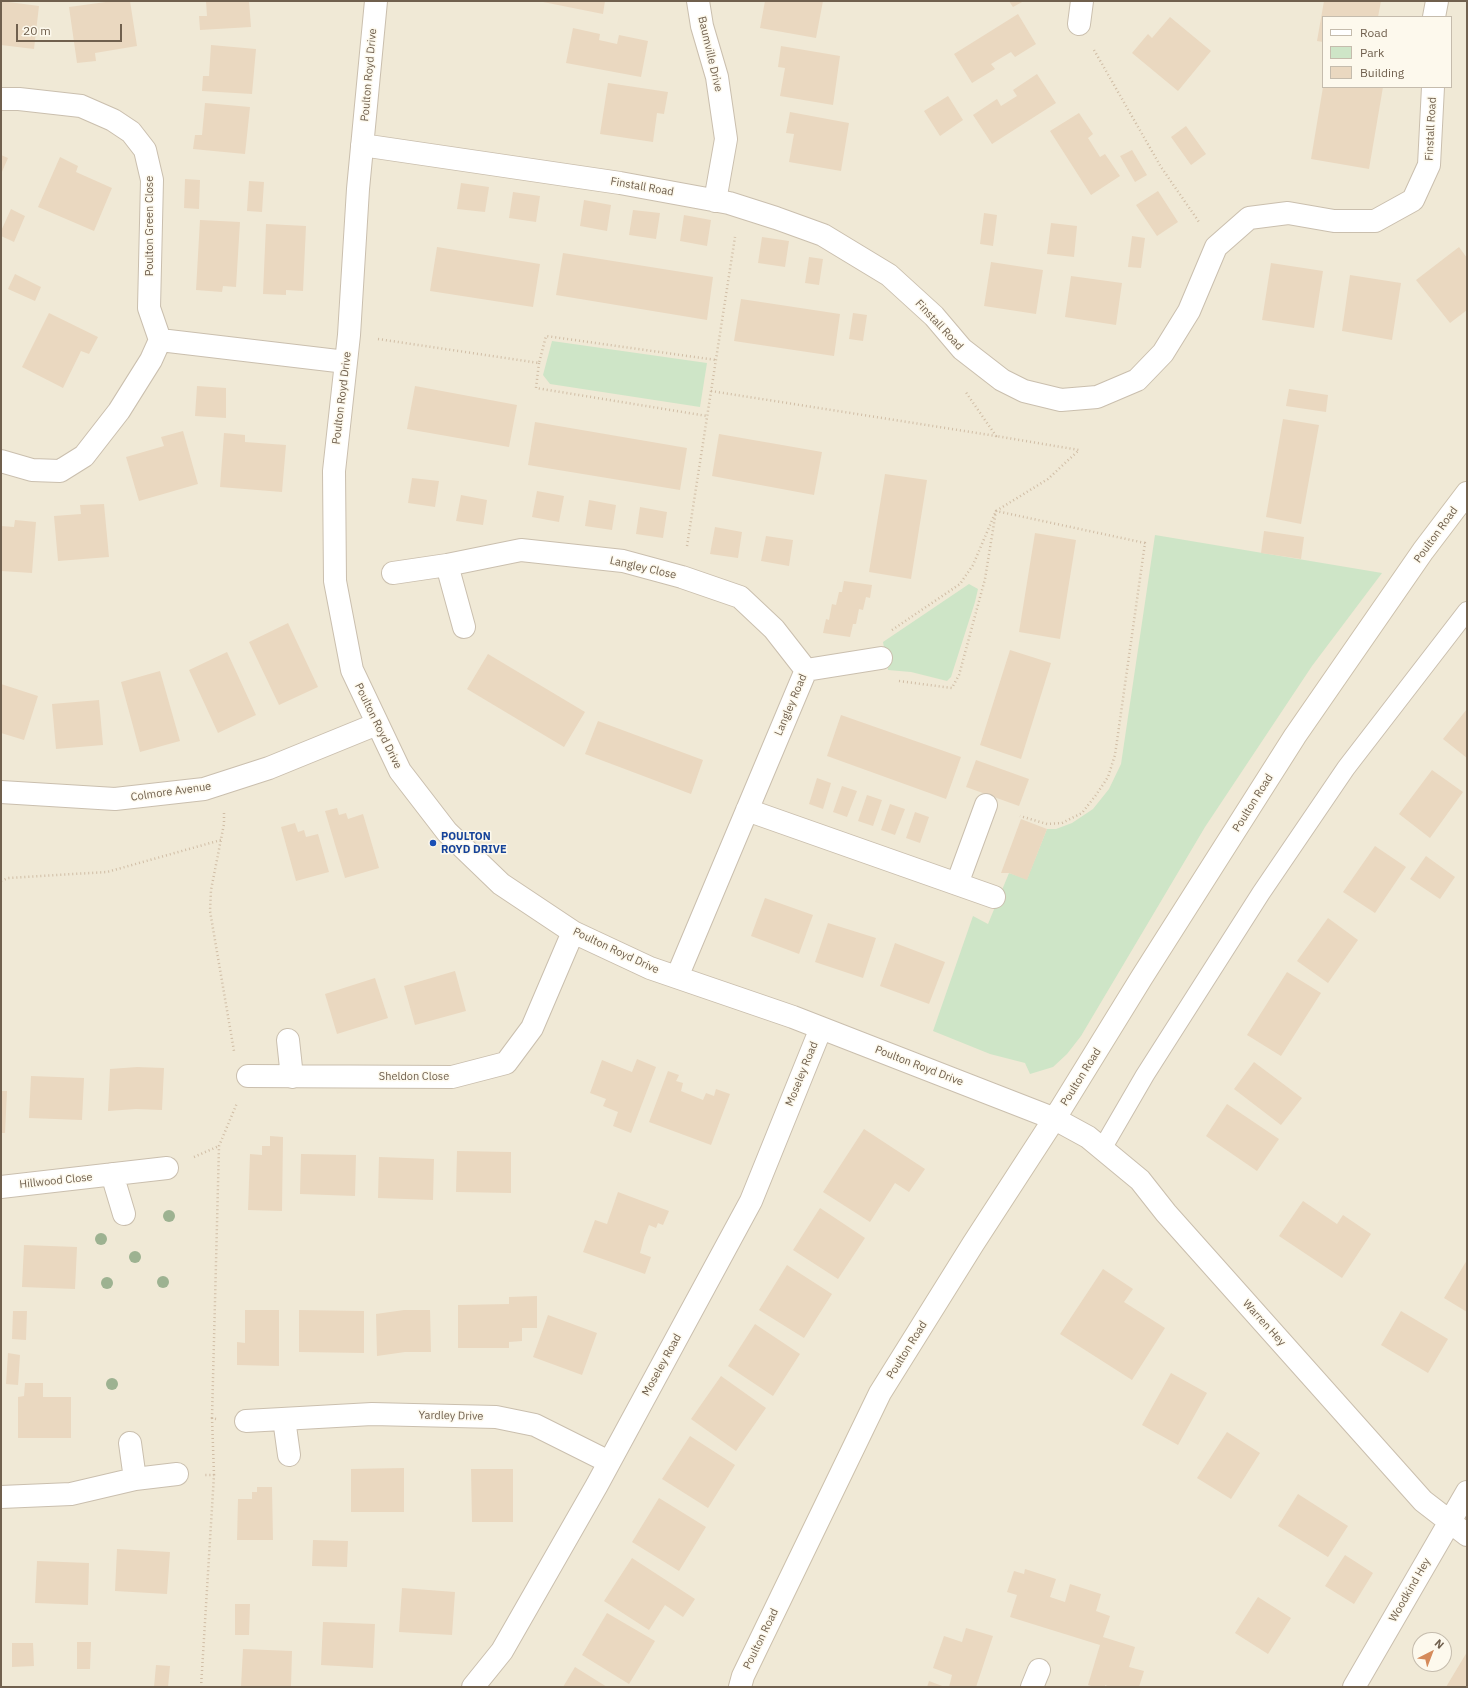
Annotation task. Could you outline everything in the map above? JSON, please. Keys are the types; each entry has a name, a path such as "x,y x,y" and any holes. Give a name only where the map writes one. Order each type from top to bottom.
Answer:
{"street":[{"name":"Poulton Royd Drive","path":"376,1 362,145 349,334 334,471 335,581 352,670 400,771 447,832 501,884 573,932 650,968 821,1028 1055,1119"},
{"name":"Baumville Drive","path":"698,1 702,26 717,77 726,139 715,201"},
{"path":"1079,24 1082,1"},
{"path":"1434,16 1437,1"},
{"name":"Finstall Road","path":"362,145 620,183 715,201 776,218 823,235 889,275 934,316 962,349 1002,380 1024,391 1061,400 1097,397 1137,380 1163,353 1189,311 1216,247 1249,218 1288,213 1334,221 1375,221 1413,200 1429,165 1433,88"},
{"name":"Poulton Green Close","path":"1,99 19,99 81,106 113,120 131,132 145,150 152,180 149,308 160,340"},
{"path":"1,461 32,470 60,471 84,456 119,411 151,360 160,340 346,362"},
{"name":"Poulton Road","path":"740,1687 743,1676 880,1393 973,1244 1055,1119 1142,977 1295,736 1423,551 1467,493"},
{"name":"Langley Close","path":"393,572 447,565 521,550 623,562 682,577 740,598 774,629 806,670"},
{"path":"447,565 464,627"},
{"name":"Langley Road","path":"677,977 806,670 881,658"},
{"name":"Colmore Avenue","path":"1,792 115,799 204,789 269,768 377,724"},
{"path":"957,884 986,805"},
{"path":"747,810 994,897"},
{"name":"Sheldon Close","path":"248,1076 452,1077 506,1063 532,1028 573,932"},
{"name":"Moseley Road","path":"473,1687 502,1652 609,1462 751,1201 821,1028"},
{"path":"288,1040 292,1076"},
{"name":"Warren Hey","path":"1055,1119 1088,1137 1140,1180 1166,1213 1422,1501 1467,1535"},
{"name":"Hillwood Close","path":"1,1187 167,1168"},
{"path":"112,1174 124,1214"},
{"name":"Yardley Drive","path":"246,1421 372,1414 496,1417 535,1425 609,1462"},
{"path":"284,1419 289,1454"},
{"path":"130,1443 134,1479"},
{"path":"1,1497 71,1494 134,1479 177,1474"},
{"name":"Woodkind Hey","path":"1354,1687 1467,1492"}],"lane":[{"path":"1102,1149 1145,1075 1261,892 1346,768 1467,611"}],"path":[{"path":"1079,24 1160,166 1216,247"},
{"path":"682,577 740,207"},
{"path":"349,334 539,362"},
{"path":"707,416 536,388 539,362 546,336 716,360"},
{"path":"973,358 955,377 996,436"},
{"path":"711,391 1079,450 1048,479 996,511 973,565 960,584 876,641 881,658 884,678 952,688 959,675 985,579 996,511"},
{"path":"996,511 1145,543 1115,755 1108,777 1082,813 1062,823 1047,824 1020,816"},
{"path":"201,1687 214,1475 212,1418 219,1146 248,1076 237,1065 210,911 211,890 224,824 226,782"},
{"path":"1,881 8,878 107,872 221,840"},
{"path":"212,1418 246,1421"},
{"path":"177,1474 214,1475"}],"shaded area":[{"path":"1,1 1467,1 1467,1687 1,1687"}],"green space":[{"path":"552,341 707,363 700,407 550,384 543,375"},
{"path":"1155,535 1382,573 1312,666 1205,827 1081,1036 1067,1054 1053,1067 1030,1074 1025,1063 990,1054 933,1031 973,916 988,924 1009,873 1027,879 1047,829 1056,829 1072,823 1093,809 1109,789 1121,764"},
{"path":"969,584 978,589 951,677 947,681 911,672 888,670 883,642"}],"building":[{"path":"1,1 39,6 34,49 1,45"},
{"path":"113,1 130,1 137,46 95,53 96,61 77,63 69,7"},
{"path":"206,1 249,1 251,27 200,30 199,16 207,16"},
{"path":"538,1 605,1 603,14"},
{"path":"765,1 823,1 816,38 760,28"},
{"path":"1009,1 1024,1 1013,7"},
{"path":"1324,1 1381,1 1378,16 1322,16 1322,42 1317,41"},
{"path":"1018,14 1036,44 1015,57 1011,52 991,64 995,69 972,83 954,54"},
{"path":"1170,17 1211,51 1178,91 1132,53 1148,34 1152,38"},
{"path":"573,28 600,34 599,40 617,44 619,35 648,41 641,77 566,63"},
{"path":"211,45 256,49 252,94 202,91 203,76 209,76"},
{"path":"781,46 840,56 833,105 780,96 785,68 778,67"},
{"path":"1037,74 1056,103 992,144 973,115 997,99 1001,106 1017,96 1013,90"},
{"path":"608,83 668,92 664,114 657,113 653,142 600,134"},
{"path":"1323,88 1383,88 1369,169 1311,159"},
{"path":"948,96 963,120 940,136 924,111"},
{"path":"205,103 250,107 245,154 193,149 195,135 202,135"},
{"path":"790,112 849,123 841,171 789,162 794,134 786,133"},
{"path":"1079,113 1093,134 1088,138 1100,157 1105,154 1120,176 1091,195 1050,131"},
{"path":"1186,126 1206,154 1191,165 1171,137"},
{"path":"1132,150 1147,175 1135,182 1120,156"},
{"path":"1,155 8,158 1,174"},
{"path":"60,157 78,166 76,172 112,188 94,231 38,207"},
{"path":"185,179 200,180 199,209 184,208"},
{"path":"249,181 264,182 262,212 247,211"},
{"path":"461,183 489,187 485,212 457,209"},
{"path":"1158,191 1178,222 1157,236 1136,205"},
{"path":"513,192 540,196 536,222 509,218"},
{"path":"584,200 611,205 607,231 580,226"},
{"path":"11,209 25,216 14,242 1,236 1,231"},
{"path":"633,210 660,213 656,239 629,235"},
{"path":"984,213 997,215 993,246 980,244"},
{"path":"684,215 711,220 707,246 680,241"},
{"path":"200,220 240,222 236,287 223,286 222,292 196,290"},
{"path":"1051,223 1077,226 1074,257 1047,254"},
{"path":"266,224 306,226 303,291 286,290 286,295 263,294"},
{"path":"1132,236 1145,238 1141,268 1128,267"},
{"path":"762,237 789,241 785,267 758,263"},
{"path":"437,247 540,264 533,307 430,291"},
{"path":"1459,247 1467,258 1467,310 1450,323 1416,280"},
{"path":"563,253 713,277 707,320 556,295"},
{"path":"809,257 823,259 819,285 805,283"},
{"path":"991,262 1043,270 1036,314 984,306"},
{"path":"1271,263 1323,271 1314,328 1262,320"},
{"path":"15,274 41,287 35,301 8,289"},
{"path":"1350,275 1401,283 1392,340 1342,331"},
{"path":"1071,276 1122,283 1116,325 1065,317"},
{"path":"741,299 840,314 834,356 734,341"},
{"path":"49,313 98,337 89,354 81,351 63,388 22,367"},
{"path":"853,313 867,315 863,341 849,339"},
{"path":"197,386 226,388 226,418 195,416"},
{"path":"415,386 517,405 509,447 407,429"},
{"path":"1289,389 1328,395 1326,412 1286,406"},
{"path":"1283,419 1319,425 1301,524 1266,517"},
{"path":"535,422 687,448 680,490 528,465"},
{"path":"183,431 198,484 139,501 126,457 164,446 161,437"},
{"path":"224,433 245,435 245,442 286,445 282,492 220,487"},
{"path":"719,434 822,452 814,495 712,476"},
{"path":"885,474 927,480 911,579 869,572"},
{"path":"412,478 439,481 435,507 408,503"},
{"path":"537,491 564,496 559,522 532,517"},
{"path":"461,495 487,500 483,525 456,521"},
{"path":"589,500 616,505 612,530 585,526"},
{"path":"104,504 109,557 58,561 54,516 81,514 80,505"},
{"path":"640,507 667,512 663,538 636,534"},
{"path":"15,520 36,522 32,573 1,571 1,526 14,527"},
{"path":"715,527 742,532 738,558 710,554"},
{"path":"1264,531 1304,537 1301,559 1261,553"},
{"path":"1035,533 1076,540 1060,639 1019,632"},
{"path":"766,536 793,540 789,566 761,561"},
{"path":"844,581 872,585 870,598 866,597 863,610 859,609 856,624 853,624 850,637 823,633 826,619 829,620 832,604 836,605 839,592 842,592"},
{"path":"288,623 318,687 279,705 249,642"},
{"path":"1010,650 1051,663 1021,759 980,745"},
{"path":"227,652 256,715 218,733 189,670"},
{"path":"488,654 585,712 564,747 467,689"},
{"path":"160,671 180,741 140,752 121,682"},
{"path":"1,684 38,696 24,740 1,733"},
{"path":"99,700 103,745 56,749 52,704"},
{"path":"1467,709 1467,758 1443,739"},
{"path":"841,715 961,757 946,799 827,756"},
{"path":"598,721 703,760 691,794 585,754"},
{"path":"976,760 1029,779 1019,806 966,787"},
{"path":"1432,770 1463,792 1430,838 1399,814"},
{"path":"817,778 831,783 823,809 809,804"},
{"path":"842,786 857,791 847,817 833,812"},
{"path":"867,795 882,800 873,826 858,821"},
{"path":"890,804 905,809 895,835 881,830"},
{"path":"337,808 339,815 346,813 348,819 363,814 379,868 345,878 325,811"},
{"path":"915,812 929,817 920,843 906,838"},
{"path":"1021,819 1047,829 1027,880 1009,873 1001,873"},
{"path":"295,823 298,832 304,830 306,837 318,834 329,872 296,881 281,827"},
{"path":"1375,846 1406,867 1375,913 1343,892"},
{"path":"1426,856 1455,877 1440,899 1410,879"},
{"path":"765,898 813,915 799,954 751,936"},
{"path":"1328,918 1358,940 1328,983 1297,961"},
{"path":"828,923 876,938 863,978 815,962"},
{"path":"895,943 945,962 929,1004 880,986"},
{"path":"455,971 466,1011 415,1025 404,986"},
{"path":"1287,972 1321,993 1281,1056 1247,1035"},
{"path":"375,978 388,1018 337,1034 325,994"},
{"path":"637,1059 656,1067 631,1133 613,1126 618,1112 603,1106 606,1099 590,1093 602,1060 632,1072"},
{"path":"1254,1062 1302,1098 1281,1125 1234,1089"},
{"path":"137,1067 164,1068 162,1110 136,1109 108,1111 110,1069"},
{"path":"668,1071 679,1075 676,1081 683,1083 681,1091 703,1100 706,1093 714,1096 716,1089 730,1094 711,1145 649,1122"},
{"path":"31,1076 84,1078 82,1120 29,1118"},
{"path":"1,1091 7,1091 5,1133 1,1133"},
{"path":"1227,1104 1279,1139 1257,1171 1206,1136"},
{"path":"864,1129 925,1169 909,1192 895,1183 870,1222 823,1192"},
{"path":"270,1136 283,1137 282,1211 248,1210 250,1154 262,1155 262,1146 270,1146"},
{"path":"457,1151 511,1152 511,1193 456,1192"},
{"path":"301,1154 356,1155 355,1196 300,1194"},
{"path":"379,1157 434,1159 433,1200 378,1198"},
{"path":"618,1192 669,1211 663,1225 658,1223 656,1228 649,1225 644,1238 640,1253 651,1257 645,1274 583,1252 595,1220 607,1224"},
{"path":"1303,1201 1337,1224 1343,1215 1371,1234 1342,1278 1279,1236"},
{"path":"820,1208 865,1238 838,1279 793,1250"},
{"path":"24,1245 77,1247 75,1289 22,1287"},
{"path":"1467,1260 1467,1312 1444,1298"},
{"path":"787,1265 832,1294 804,1338 759,1310"},
{"path":"1103,1269 1133,1289 1124,1302 1165,1328 1132,1380 1060,1334"},
{"path":"537,1296 537,1328 522,1328 522,1341 509,1342 509,1348 458,1348 458,1305 509,1304 509,1297"},
{"path":"245,1310 279,1310 279,1366 237,1365 237,1342 245,1343"},
{"path":"299,1310 364,1311 364,1353 299,1352"},
{"path":"404,1310 430,1310 431,1352 405,1352 377,1356 376,1314"},
{"path":"13,1311 27,1311 26,1340 12,1339"},
{"path":"1401,1311 1448,1339 1428,1373 1381,1345"},
{"path":"548,1315 597,1333 582,1375 533,1357"},
{"path":"755,1324 800,1354 773,1396 728,1366"},
{"path":"8,1353 20,1355 18,1385 6,1384"},
{"path":"1171,1373 1207,1393 1178,1445 1142,1425"},
{"path":"721,1376 766,1408 736,1451 691,1419"},
{"path":"25,1383 43,1383 43,1397 71,1397 71,1438 18,1438 18,1397 24,1396"},
{"path":"1227,1432 1260,1453 1231,1499 1197,1478"},
{"path":"690,1436 735,1465 708,1508 662,1479"},
{"path":"404,1468 404,1512 351,1512 351,1469"},
{"path":"471,1469 513,1469 513,1522 472,1522"},
{"path":"257,1487 272,1487 273,1540 237,1540 238,1499 252,1499 252,1492 257,1492"},
{"path":"1298,1494 1348,1526 1328,1557 1278,1526"},
{"path":"659,1498 706,1527 679,1571 632,1542"},
{"path":"313,1540 348,1541 347,1567 312,1566"},
{"path":"117,1549 170,1552 167,1594 115,1591"},
{"path":"1345,1555 1373,1573 1354,1604 1325,1586"},
{"path":"632,1558 695,1599 683,1617 665,1605 649,1630 604,1601"},
{"path":"37,1561 89,1563 88,1605 35,1603"},
{"path":"1025,1569 1056,1579 1050,1597 1065,1602 1070,1584 1101,1594 1096,1611 1110,1616 1103,1637 1135,1647 1129,1667 1144,1671 1139,1687 1110,1687 1105,1685 1105,1687 1094,1687 1088,1685 1100,1645 1010,1617 1017,1595 1007,1592 1014,1571 1024,1574"},
{"path":"402,1588 455,1592 452,1635 399,1632"},
{"path":"1258,1597 1291,1618 1268,1654 1235,1633"},
{"path":"235,1604 250,1604 249,1635 235,1635"},
{"path":"607,1613 655,1641 629,1684 582,1655"},
{"path":"323,1622 375,1624 373,1668 321,1665"},
{"path":"966,1628 993,1636 976,1687 949,1687 952,1675 933,1668 944,1636 962,1642"},
{"path":"77,1642 91,1642 90,1669 77,1669"},
{"path":"12,1643 33,1643 34,1666 12,1667"},
{"path":"243,1649 292,1651 291,1687 241,1687"},
{"path":"1467,1652 1467,1687 1446,1687"},
{"path":"156,1665 170,1666 168,1687 154,1687"},
{"path":"575,1667 607,1687 563,1687"},
{"path":"929,1681 945,1687 927,1687"}],"place":[{"name":"POULTON ROYD DRIVE","path":"433,843"}]}
